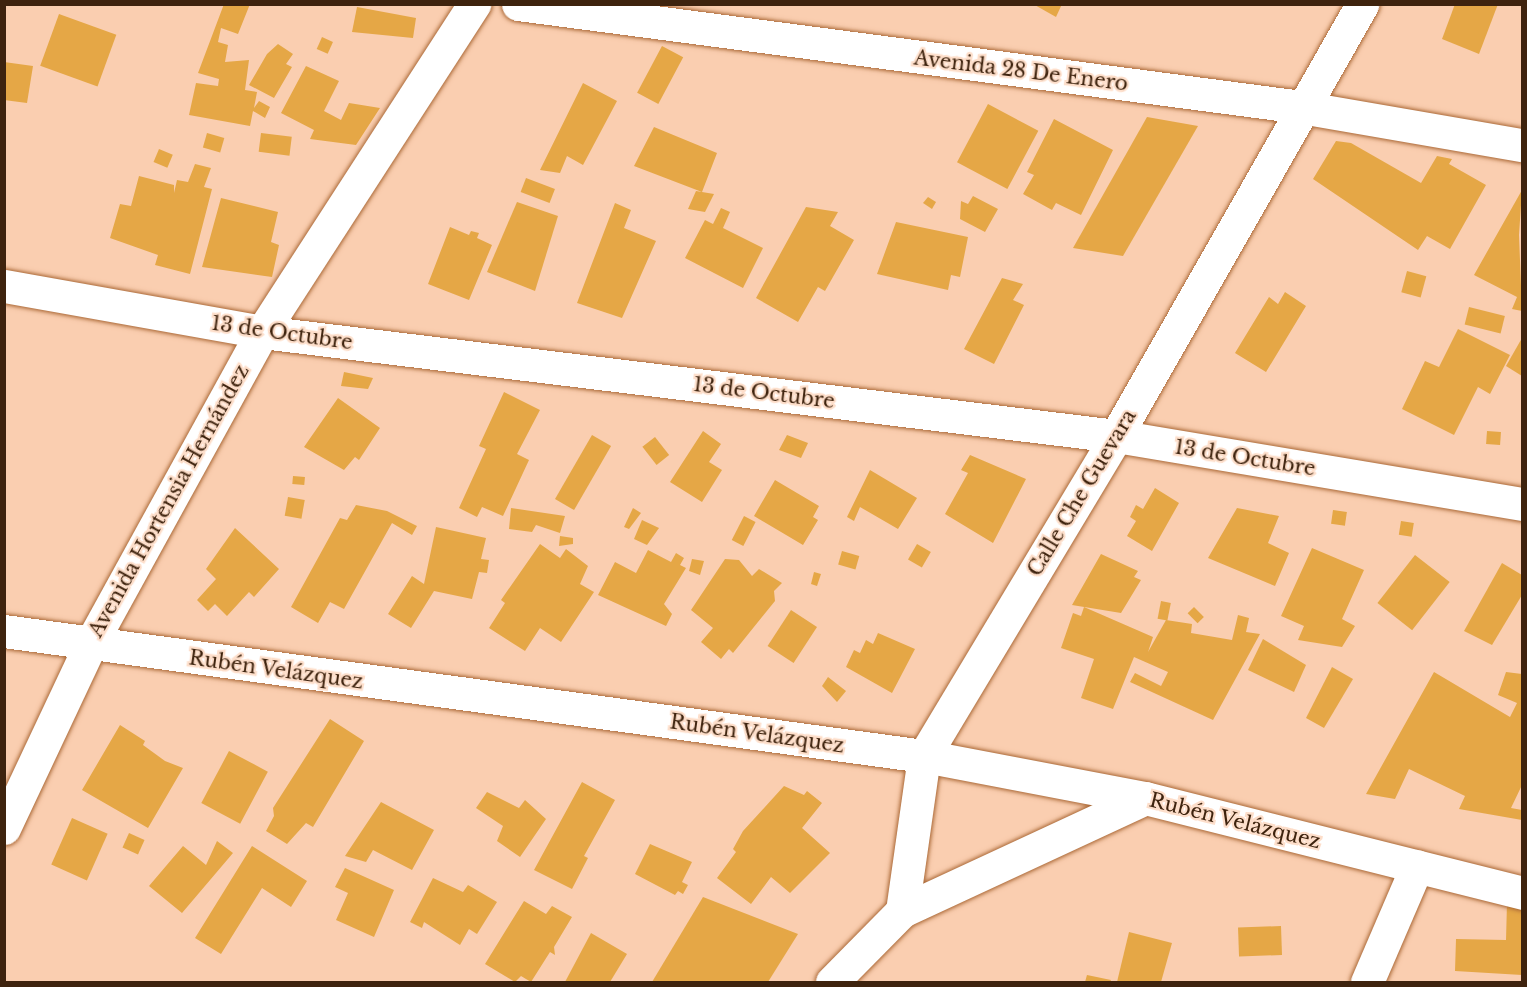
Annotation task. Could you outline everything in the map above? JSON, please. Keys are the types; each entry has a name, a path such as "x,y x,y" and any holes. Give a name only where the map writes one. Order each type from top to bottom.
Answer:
{"street":[{"name":"Avenida Hortensia Hernández","path":"4,828 90,645 262,332 474,4"},
{"name":"Avenida 28 De Enero","path":"518,4 1301,107 1522,145"},
{"name":"Calle Che Guevara","path":"902,911 924,756 1116,436 1301,107 1362,4"},
{"name":"13 de Octubre","path":"4,286 262,332 1116,436 1522,504"},
{"name":"Rubén Velázquez","path":"4,632 924,756 1145,798 1417,866"},
{"path":"832,982 902,911 1145,798"},
{"path":"1367,982 1417,866 1522,893"}],"building":[{"path":"224,4 250,4 238,34 221,28 218,42 228,45 225,62 249,60 245,90 257,92 254,108 259,101 270,107 265,118 253,111 250,126 189,115 196,83 218,86 219,79 198,73"},
{"path":"1033,4 1062,4 1056,17"},
{"path":"1455,4 1498,4 1479,54 1442,39"},
{"path":"357,7 416,18 413,38 352,32"},
{"path":"59,14 116,35 98,87 40,66"},
{"path":"322,37 333,42 328,54 317,49"},
{"path":"278,44 293,54 286,64 292,67 274,98 249,85 267,54"},
{"path":"662,46 683,57 658,104 637,93"},
{"path":"4,62 33,66 27,103 4,100"},
{"path":"306,66 339,81 324,111 341,120 349,103 380,108 356,145 310,139 314,130 281,113"},
{"path":"583,83 617,101 583,165 567,156 560,173 540,170"},
{"path":"988,104 1038,131 1007,189 957,162"},
{"path":"1147,117 1198,126 1123,256 1073,248"},
{"path":"1054,119 1113,150 1081,215 1056,203 1052,210 1023,194 1034,175 1027,172"},
{"path":"654,127 717,153 702,192 634,166"},
{"path":"207,133 224,138 220,152 203,147"},
{"path":"261,133 292,137 289,156 259,152"},
{"path":"1336,141 1351,143 1421,183 1437,156 1452,159 1449,164 1486,185 1450,249 1427,236 1418,250 1313,179"},
{"path":"159,149 173,155 167,168 154,162"},
{"path":"195,164 211,168 204,187 212,189 190,274 155,265 158,255 110,238 120,204 131,206 139,176 174,185 174,193 177,180 188,182"},
{"path":"526,178 555,189 550,203 521,192"},
{"path":"1522,190 1519,235 1522,311 1512,309 1517,297 1474,275"},
{"path":"696,191 714,194 705,212 688,209"},
{"path":"973,196 998,209 985,232 960,219 961,201 968,204"},
{"path":"928,197 936,202 932,209 923,203"},
{"path":"221,198 278,212 271,242 279,245 272,277 202,267"},
{"path":"517,202 558,216 535,291 487,272"},
{"path":"615,203 631,210 624,228 656,241 622,318 577,303"},
{"path":"806,207 838,212 830,226 854,240 825,291 818,287 798,322 756,298"},
{"path":"721,208 730,212 723,228 763,248 743,288 685,258 705,220 713,224"},
{"path":"896,222 968,237 960,277 951,275 948,290 877,274"},
{"path":"450,227 469,235 471,231 479,233 477,238 492,245 469,300 428,284"},
{"path":"1407,271 1426,276 1421,297 1401,292"},
{"path":"1002,278 1023,284 1013,300 1024,305 994,364 964,349"},
{"path":"1285,292 1306,306 1266,372 1235,353 1269,297 1278,304"},
{"path":"1469,307 1505,316 1501,333 1465,324"},
{"path":"1458,329 1510,355 1490,394 1478,387 1454,435 1402,409 1425,361 1439,367"},
{"path":"1522,338 1522,376 1506,366"},
{"path":"344,372 373,378 368,389 341,386"},
{"path":"504,392 540,410 517,454 529,460 503,516 482,507 477,517 459,508 486,449 479,446"},
{"path":"338,398 380,428 359,460 355,457 344,470 304,447"},
{"path":"703,431 721,444 709,462 722,470 702,502 670,482"},
{"path":"1487,431 1501,432 1500,445 1486,444"},
{"path":"592,435 611,446 574,510 555,499"},
{"path":"787,435 808,443 801,458 779,450"},
{"path":"655,437 669,455 657,465 642,447"},
{"path":"970,455 1026,479 993,543 945,514 968,473 961,470"},
{"path":"870,470 917,498 898,529 860,507 854,521 847,517"},
{"path":"293,476 305,477 304,485 292,484"},
{"path":"775,480 819,506 813,517 818,520 803,545 754,516"},
{"path":"1155,488 1179,503 1152,551 1127,536 1136,521 1130,517 1136,505 1143,509"},
{"path":"288,497 305,500 301,519 285,516"},
{"path":"356,505 387,511 417,526 412,535 392,523 344,609 330,602 318,623 291,607 340,518 347,520"},
{"path":"511,508 565,516 560,533 536,525 532,532 509,529"},
{"path":"633,508 641,513 629,529 624,527"},
{"path":"1237,508 1279,516 1268,543 1289,553 1275,586 1208,558"},
{"path":"1333,510 1347,512 1345,526 1331,524"},
{"path":"744,516 756,522 743,546 732,540"},
{"path":"642,520 659,528 647,545 634,539"},
{"path":"1401,521 1414,523 1412,537 1399,535"},
{"path":"436,527 486,538 481,559 489,560 487,573 479,572 472,599 434,591 411,628 388,614 412,576 424,584"},
{"path":"235,528 279,569 254,597 249,592 227,616 215,604 208,611 197,600 216,579 206,569"},
{"path":"560,536 573,538 573,544 559,546"},
{"path":"540,544 560,558 566,549 588,566 580,584 594,592 561,642 540,628 525,651 489,628 505,603 501,600"},
{"path":"917,544 931,552 922,568 908,560"},
{"path":"1312,548 1364,570 1342,619 1355,626 1342,647 1298,640 1304,626 1281,616"},
{"path":"648,550 671,562 676,553 684,558 680,565 686,568 664,604 672,614 666,626 598,595 615,562 636,573"},
{"path":"842,551 859,556 855,569 838,564"},
{"path":"1101,554 1138,571 1134,577 1141,580 1121,613 1072,605"},
{"path":"1415,555 1450,582 1412,630 1377,603"},
{"path":"692,559 704,561 700,575 689,571"},
{"path":"725,559 739,560 752,576 759,569 782,583 774,591 775,601 733,653 729,649 721,659 701,642 713,628 691,610"},
{"path":"1502,563 1522,575 1522,595 1492,645 1464,631"},
{"path":"814,572 821,574 817,586 811,584"},
{"path":"1161,601 1171,603 1167,621 1158,619"},
{"path":"1084,607 1153,637 1148,652 1166,620 1192,624 1191,633 1232,640 1238,615 1249,618 1246,632 1260,634 1213,720 1130,682 1135,673 1161,686 1168,672 1134,657 1113,709 1081,698 1094,659 1061,648 1073,613 1081,616"},
{"path":"1194,607 1204,617 1198,623 1188,613"},
{"path":"791,610 817,627 794,663 768,646"},
{"path":"878,633 915,649 892,693 846,667 854,650 860,653 866,640 873,644"},
{"path":"1263,639 1306,665 1294,692 1248,670"},
{"path":"1332,667 1353,679 1324,728 1306,718"},
{"path":"1434,672 1510,717 1517,703 1498,695 1506,672 1522,674 1522,785 1511,808 1522,810 1522,820 1459,809 1465,796 1409,769 1395,799 1366,794"},
{"path":"828,677 846,691 837,702 822,686"},
{"path":"330,719 364,741 313,827 306,823 287,844 266,831 274,816 273,808"},
{"path":"120,725 145,741 143,745 165,761 183,768 148,828 82,790"},
{"path":"229,751 268,772 240,824 201,803"},
{"path":"582,782 615,800 584,856 588,858 572,889 534,870"},
{"path":"784,786 804,795 807,791 822,803 802,828 830,853 790,893 771,877 751,904 717,878 736,852 733,849 743,831"},
{"path":"487,792 519,808 525,800 546,819 520,857 497,841 503,826 476,808"},
{"path":"381,802 434,830 412,870 373,850 366,862 345,856"},
{"path":"72,818 108,834 87,880 51,865"},
{"path":"129,833 145,840 138,855 122,848"},
{"path":"217,841 233,853 182,913 149,886 183,846 206,865"},
{"path":"650,844 692,862 682,882 688,885 683,894 678,891 675,895 635,874"},
{"path":"252,846 307,881 291,907 262,888 221,954 195,938"},
{"path":"345,868 394,890 374,937 336,920 348,893 335,887"},
{"path":"433,878 463,892 468,885 497,902 477,934 469,929 460,945 424,922 422,928 410,922"},
{"path":"703,897 798,934 768,982 652,982"},
{"path":"524,901 546,914 552,906 572,917 554,947 555,955 550,952 531,982 521,976 515,982 485,964"},
{"path":"1507,903 1522,903 1522,975 1455,971 1456,939 1506,940"},
{"path":"1281,926 1282,955 1239,956 1238,928"},
{"path":"1129,932 1172,943 1161,982 1117,982"},
{"path":"591,933 627,954 610,982 565,982"},
{"path":"1087,975 1111,980 1110,982 1085,982"}]}
